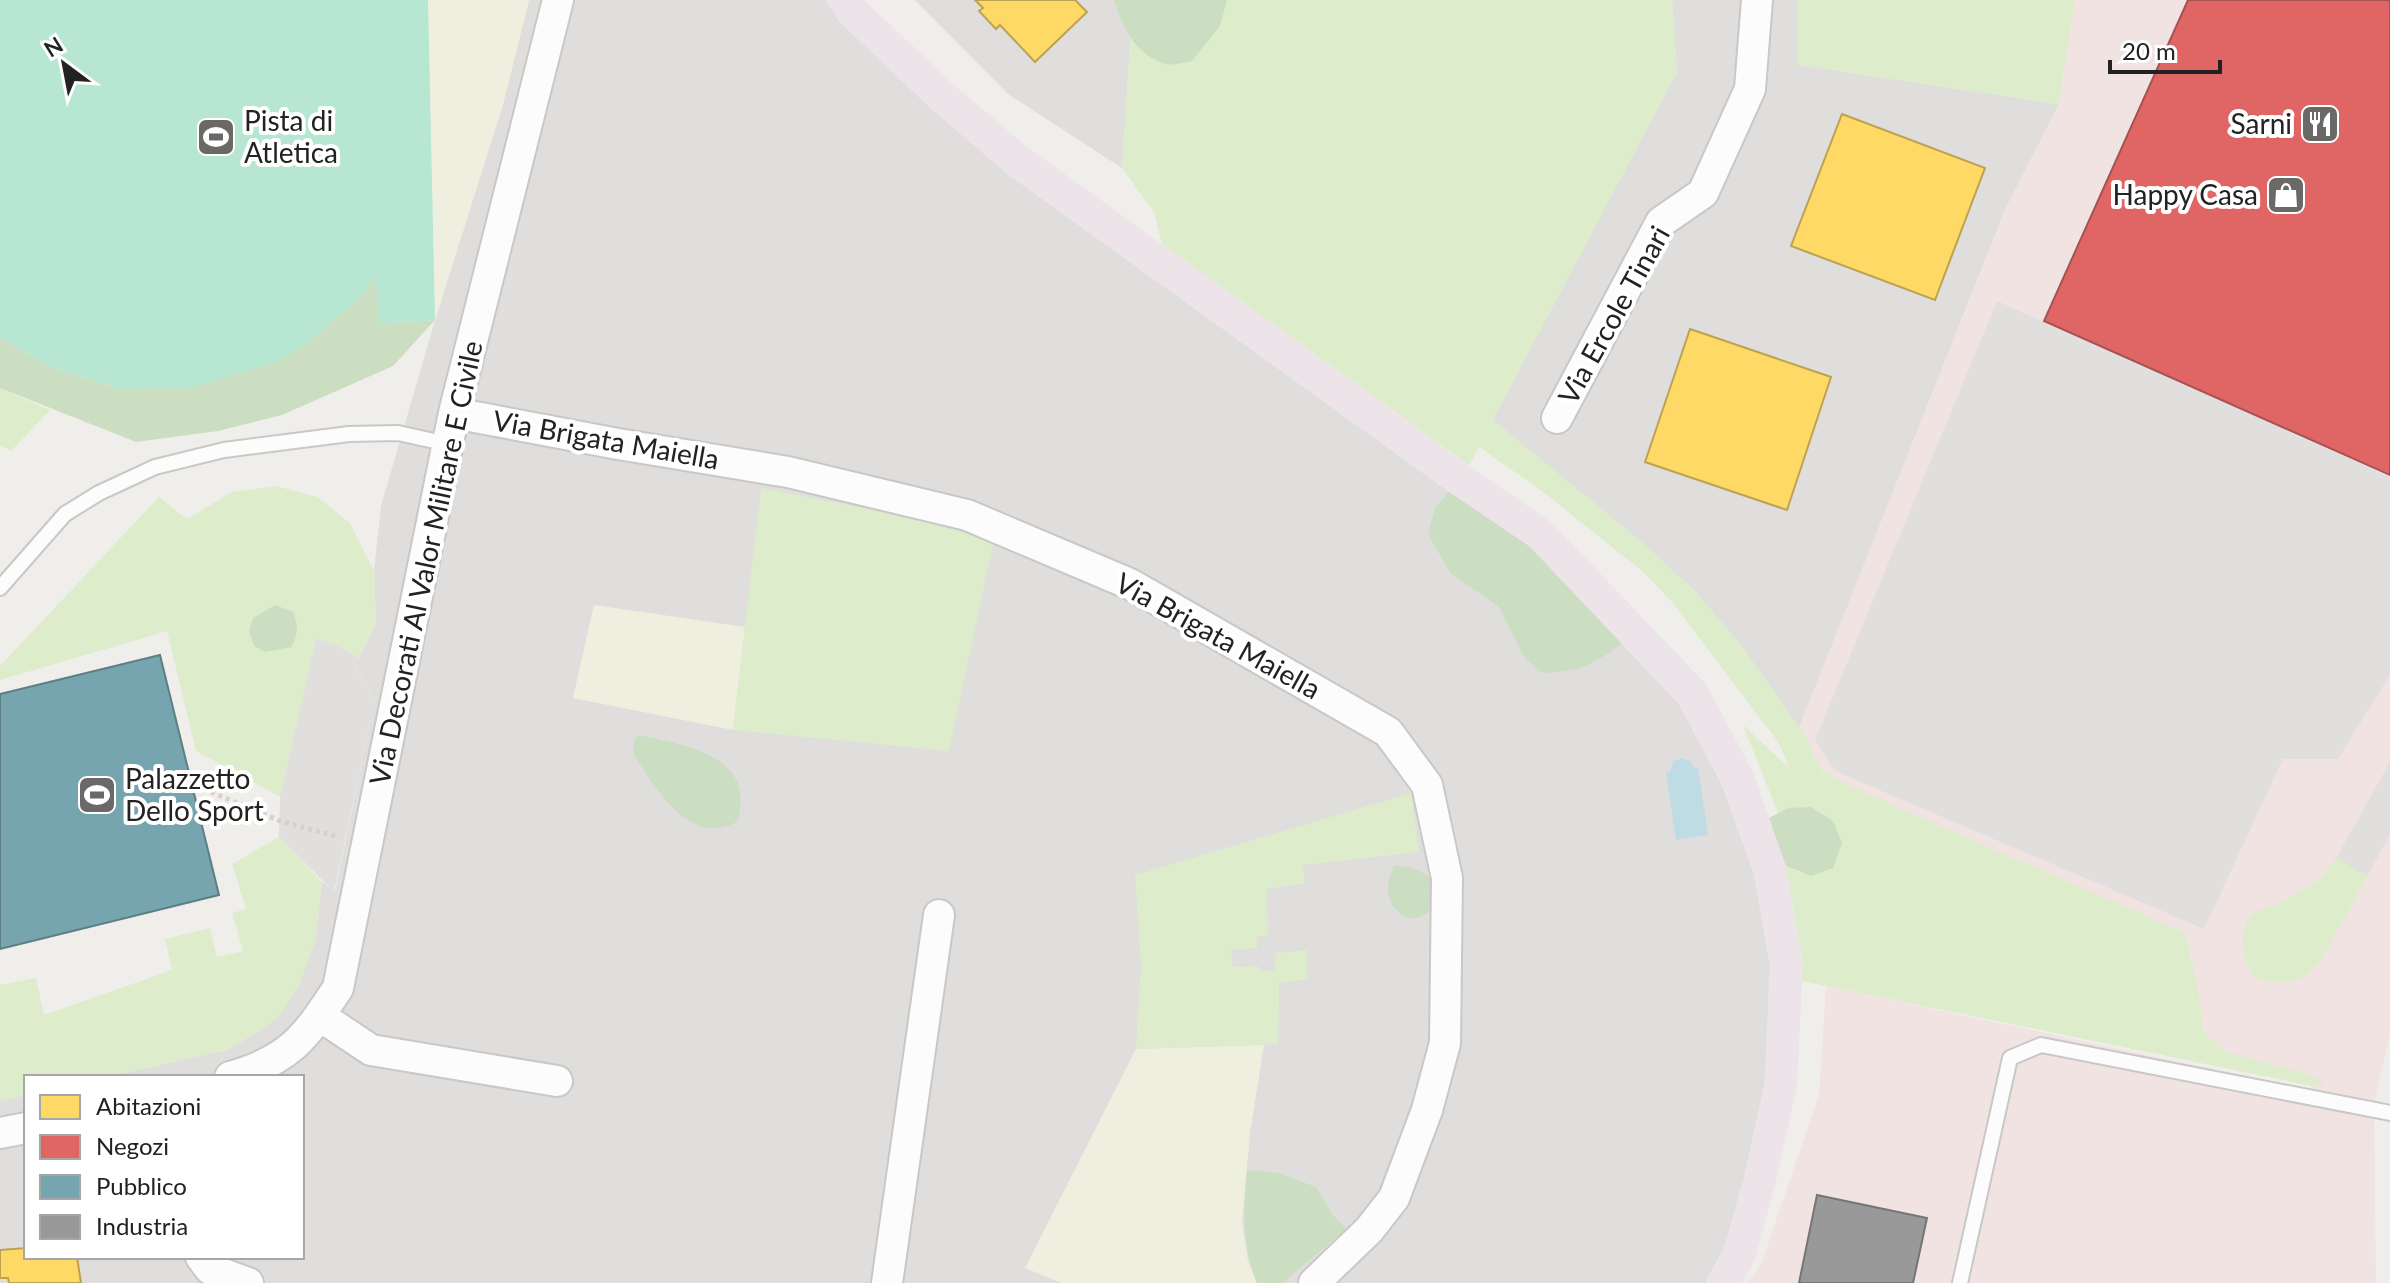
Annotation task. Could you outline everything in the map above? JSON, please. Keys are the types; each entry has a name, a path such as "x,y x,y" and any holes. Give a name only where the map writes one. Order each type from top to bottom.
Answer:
{"street":[{"name":"Via Decorati Al Valor Militare E Civile","path":"237,1075 285,1055 311,1030 338,988 454,413 558,0"},
{"name":"Via Ercole Tinari","path":"1557,418 1661,222 1703,193 1750,89 1757,0"},
{"name":"Via Brigata Maiella","path":"454,413 788,472 967,515 1130,584 1388,732 1427,785 1447,878 1445,1043 1427,1110 1394,1198 1369,1230 1314,1283"},
{"path":"887,1283 939,915"},
{"path":"320,1016 371,1050 557,1081"},
{"path":"0,1133 24,1128"},
{"path":"202,1259 210,1269 248,1283"}],"lane":[{"path":"0,588 65,514 99,493 155,467 224,450 349,434 398,433 448,444"},
{"path":"1960,1283 2010,1058 2041,1045 2390,1113"}],"path":[{"path":"211,792 280,821 367,844"}],"shaded area":[{"path":"529,0 826,0 839,21 1005,172 1466,504 1529,546 1679,704 1722,785 1754,874 1770,965 1765,1082 1744,1178 1724,1248 1705,1283 0,1283 0,1101 24,1095 24,1259 304,1259 304,1075 115,1075 230,1049 315,942 322,882 335,891 375,700 355,666 376,623 374,571 381,506 503,104"},
{"path":"826,0 864,0 952,83 1026,146 1550,521 1706,684 1753,772 1786,866 1803,963 1797,1086 1755,1260 1742,1283 1705,1283 1724,1248 1744,1178 1765,1082 1770,965 1754,874 1722,785 1679,704 1529,546 1466,504 1005,172 930,108 839,21"},
{"path":"915,0 1133,0 1122,168 1008,94"},
{"path":"1672,0 1798,0 1799,65 2059,104 2006,208 1799,728 1743,648 1693,589 1632,534 1492,420 1677,72"},
{"path":"2075,0 2390,0 2390,1034 2374,1104 2376,1283 1747,1283 1761,1264 1819,1095 1826,986 2310,1090 2312,1086 2322,1086 2225,1052 2203,1030 2199,994 1822,771 1799,728 2006,208 2059,104"},
{"path":"524,213 544,217 515,398 480,396"},
{"path":"1997,301 2390,477 2390,675 2338,759 2283,759 2204,929 1835,771 1815,740"},
{"path":"316,638 359,658 355,667 375,700 334,892 279,837 280,797"},
{"path":"2390,762 2390,835 2367,876 2336,858"}],"green space":[{"name":"Pista di Atletica","path":"0,0 428,0 435,320 380,324 375,276 363,295 308,343 275,363 192,387 120,389 48,366 0,337"},
{"path":"428,0 529,0 503,104 435,320"},
{"path":"1114,0 1227,0 1220,26 1192,61 1172,65 1155,60 1138,47 1126,30"},
{"path":"1133,0 1672,0 1677,72 1493,420 1632,534 1693,589 1743,648 1804,734 1822,771 1865,793 2185,933 2199,994 2203,1030 2225,1052 2305,1073 2323,1082 2322,1086 1802,981 1803,963 1786,866 1803,874 1788,808 1778,813 1743,725 1789,768 1779,743 1671,601 1642,571 1542,491 1479,447 1469,465 1162,244 1154,212 1122,168"},
{"path":"1798,0 2075,0 2059,104 1798,65"},
{"path":"376,275 380,324 435,320 393,366 282,415 218,431 136,442 0,388 0,337 48,366 120,389 308,343 362,295"},
{"path":"0,388 50,410 11,451 0,445"},
{"path":"276,486 317,497 350,523 374,571 376,623 359,658 341,647 316,639 280,797 196,751 167,631 0,680 0,666 159,497 187,519 232,492"},
{"path":"761,488 995,534 949,751 733,730"},
{"path":"1449,492 1529,546 1622,644 1585,666 1542,673 1524,657 1499,607 1450,573 1428,534 1435,508"},
{"path":"275,605 293,612 296,634 291,647 265,652 254,646 249,631 253,618"},
{"path":"594,605 745,627 733,730 573,698"},
{"path":"639,735 696,750 728,768 737,782 741,799 737,822 720,828 704,827 677,812 635,757 635,738"},
{"path":"1411,793 1419,852 1303,865 1305,883 1267,889 1268,935 1257,937 1257,948 1231,950 1233,967 1258,966 1260,972 1275,970 1276,953 1307,950 1307,979 1279,983 1278,1044 1136,1049 1141,965 1135,875"},
{"path":"1811,807 1833,821 1842,843 1833,868 1811,876 1786,866 1769,818 1788,808"},
{"path":"279,837 322,882 315,942 300,984 277,1019 230,1049 115,1075 24,1075 24,1095 0,1101 0,985 36,978 44,1015 172,970 165,939 210,928 217,957 243,951 232,913 246,909 232,864"},
{"path":"2336,858 2367,876 2323,957 2306,975 2296,980 2270,982 2253,977 2243,946 2250,915 2292,897 2319,880"},
{"path":"1394,865 1419,871 1433,881 1437,892 1435,904 1428,913 1417,918 1405,916 1394,907 1388,886"},
{"path":"1264,1045 1250,1133 1242,1223 1248,1261 1257,1283 1062,1283 1025,1268 1136,1049"},
{"path":"1247,1170 1279,1173 1316,1187 1332,1214 1346,1229 1283,1283 1257,1283 1252,1269 1245,1227"}],"water":[{"path":"1682,758 1698,768 1708,835 1676,840 1666,773 1670,772 1674,761"}],"building: Abitazioni":[{"path":"975,0 1075,0 1087,12 1035,62 1000,25 996,29 979,11 983,8"},
{"path":"1842,114 1985,168 1935,300 1791,246"},
{"path":"1690,329 1831,377 1787,510 1645,462"},
{"path":"24,1248 24,1259 77,1259 81,1283 9,1283 8,1278 0,1278 0,1250"}],"building: Negozi":[{"path":"2188,0 2390,0 2390,475 2044,321"}],"building: Pubblico":[{"name":"Palazzetto Dello Sport","path":"160,655 219,895 0,949 0,694"}],"building: Industria":[{"path":"1817,1195 1927,1218 1913,1283 1799,1283"}],"place":[{"name":"Sarni","path":"2320,124"},
{"name":"Pista di Atletica","path":"216,137"},
{"name":"Happy Casa","path":"2286,195"},
{"name":"Palazzetto Dello Sport","path":"97,795"}]}
